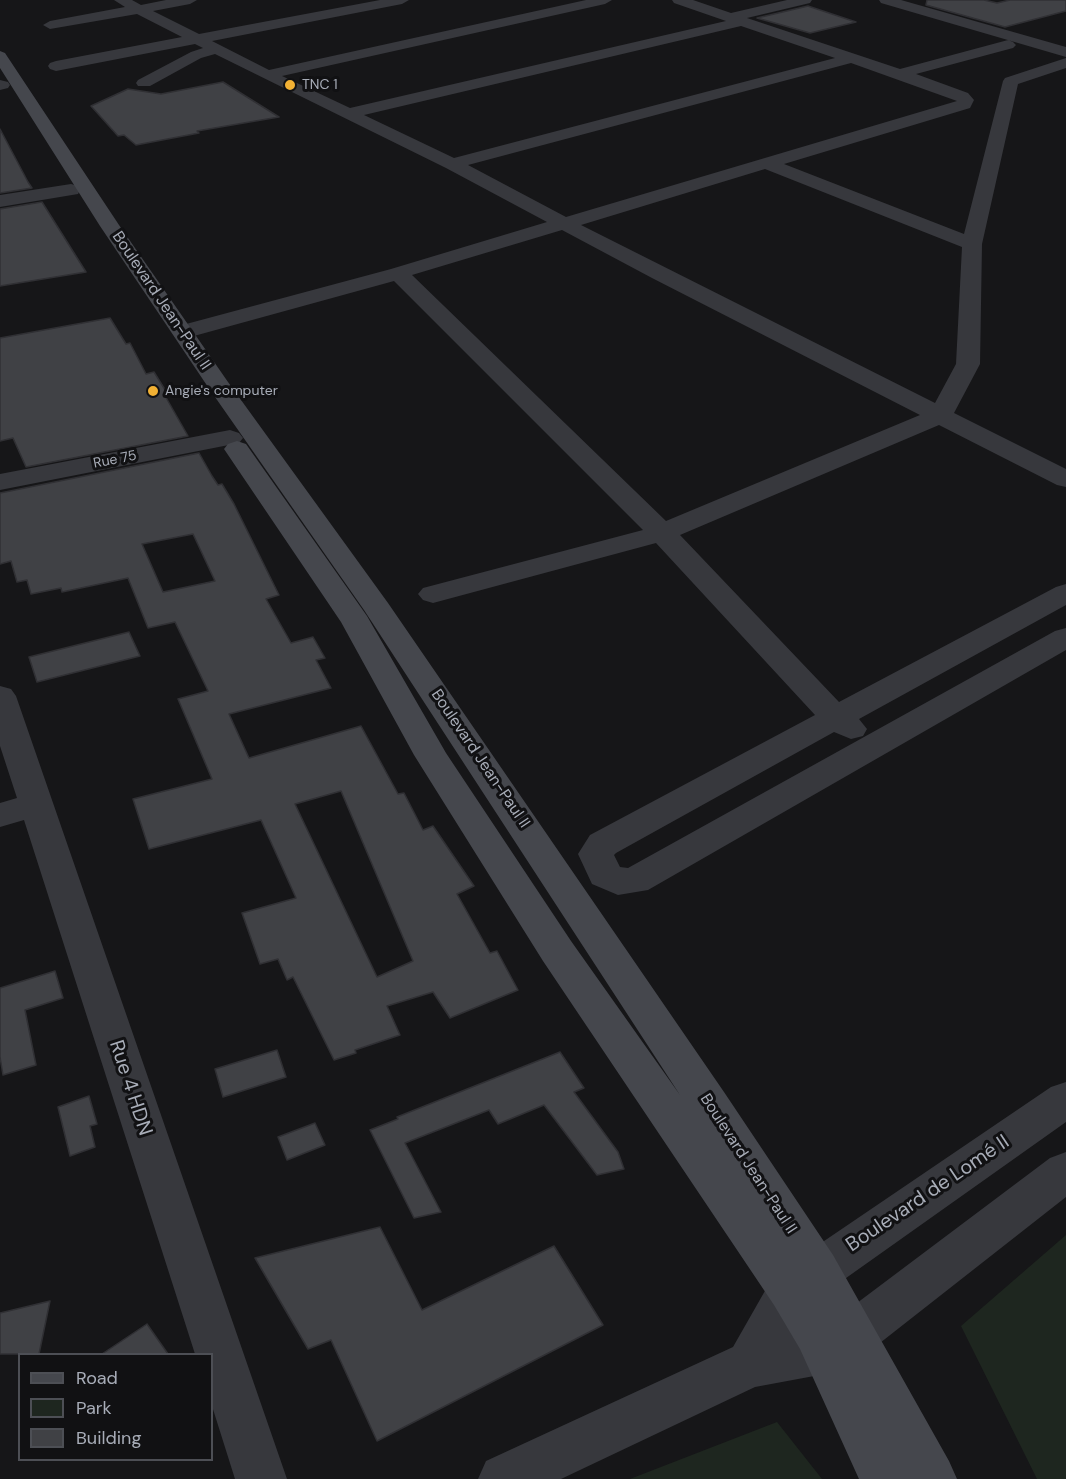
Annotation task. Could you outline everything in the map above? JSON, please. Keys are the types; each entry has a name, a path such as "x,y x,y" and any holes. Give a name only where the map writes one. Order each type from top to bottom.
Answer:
{"main road":[{"name":"Boulevard Jean-Paul II","path":"1,77 230,438 356,622 430,755 557,951 804,1280"},
{"name":"Boulevard Jean-Paul II","path":"1,77 110,226 378,609 517,814 804,1280 839,1343 931,1479"},
{"name":"Boulevard Jean-Paul II","path":"839,1343 886,1479"}],"street":[{"path":"121,0 216,50 452,164 659,274 1066,479"},
{"path":"50,25 190,0"},
{"path":"56,66 402,0"},
{"path":"267,75 605,0"},
{"path":"183,332 399,273 964,104 966,100 962,96 899,74 679,0"},
{"path":"348,114 805,0"},
{"path":"886,0 1014,42 1066,52"},
{"path":"899,74 1044,33"},
{"path":"144,83 196,55 216,50"},
{"path":"452,164 851,58"},
{"path":"433,594 662,533 941,415 968,364 972,244 1011,81 1066,63"},
{"path":"766,163 972,244"},
{"path":"0,201 71,190"},
{"path":"399,273 662,533 836,717 873,746"},
{"name":"Rue 75","path":"0,482 230,438"},
{"path":"1066,592 603,844 597,854 605,875 618,882 635,881 1066,637"},
{"name":"Rue 4 HDN","path":"0,696 18,810 261,1479"},
{"name":"Boulevard de Lomé II","path":"804,1280 1066,1099"},
{"path":"504,1479 750,1364 839,1343 1066,1171"},
{"path":"750,1364 804,1280"}],"green space":[{"path":"1066,1235 1066,1479 1037,1479 961,1326"},
{"path":"777,1422 822,1479 630,1479"}],"building":[{"path":"927,0 984,0 997,3 1010,0 1066,0 1066,11 1005,27 926,5"},
{"path":"808,6 856,22 810,33 757,18"},
{"path":"223,82 279,117 197,131 199,133 136,145 124,135 118,136 91,106 128,89 161,94"},
{"path":"0,129 28,182 32,188 0,193"},
{"path":"42,202 86,272 0,286 0,209"},
{"path":"110,318 126,344 130,343 146,374 154,372 188,436 26,467 13,438 0,441 0,338"},
{"path":"199,453 218,485 222,484 234,504 279,595 266,599 291,643 313,637 325,658 316,660 331,688 229,714 249,758 361,726 398,794 404,793 423,830 433,826 474,886 457,894 490,953 497,951 518,990 450,1018 433,992 387,1006 400,1035 355,1050 356,1053 334,1060 293,977 287,980 278,959 260,964 242,913 296,898 261,820 149,849 133,799 212,779 178,699 208,691 175,622 148,628 128,578 62,592 61,588 31,594 27,580 17,582 11,561 0,564 0,493","holes":["193,534 215,581 163,592 142,544","341,791 413,961 377,977 295,804"]},
{"path":"129,632 140,656 37,682 29,657"},
{"path":"55,971 63,998 25,1010 36,1065 3,1075 0,1057 0,988"},
{"path":"277,1050 286,1077 223,1097 215,1069"},
{"path":"560,1052 584,1088 574,1092 618,1152 624,1169 597,1175 544,1105 498,1124 489,1110 405,1143 441,1212 414,1218 370,1130"},
{"path":"89,1096 97,1124 90,1126 95,1147 70,1156 58,1107"},
{"path":"315,1123 325,1145 287,1160 278,1137"},
{"path":"380,1227 422,1310 554,1246 603,1325 377,1441 331,1340 308,1349 255,1258"},
{"path":"50,1301 39,1353 0,1354 0,1313"},
{"path":"147,1324 167,1353 104,1353"}],"place":[{"name":"TNC 1","path":"290,85"},
{"name":"Angie's computer","path":"153,391"}]}
